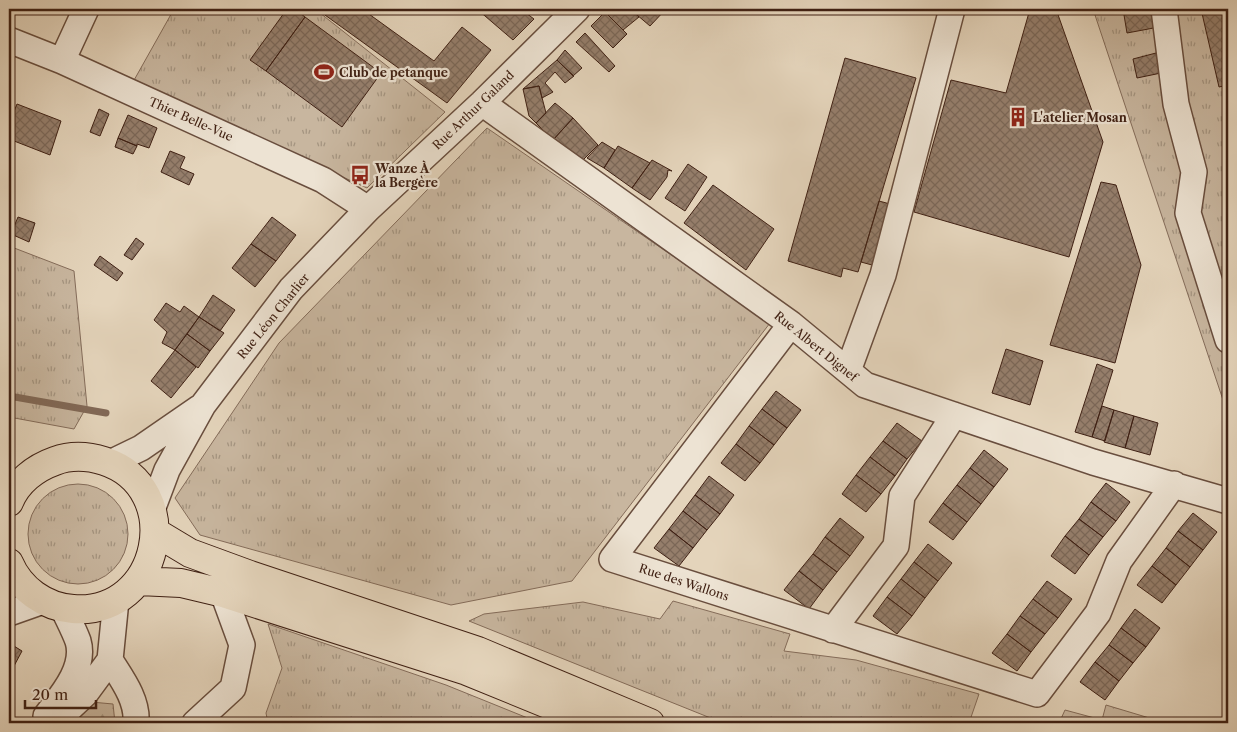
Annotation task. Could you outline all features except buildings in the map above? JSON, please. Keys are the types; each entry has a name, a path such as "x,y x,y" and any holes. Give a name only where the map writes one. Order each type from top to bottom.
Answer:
{"main road":[{"path":"13,489 33,472 62,458 78,456 110,463 136,482 154,521 190,553 250,575 478,650 650,723"},
{"path":"9,563 13,574 26,589 53,605 81,610 100,607 116,600 139,581 148,566 154,549 154,521"},
{"path":"139,581 181,582 223,593 467,671 594,723"}],"street":[{"path":"62,61 86,9"},
{"name":"Rue Arthur Galand","path":"368,209 482,103 577,9"},
{"path":"848,371 883,275 952,9"},
{"path":"1164,9 1176,104 1194,172 1188,213 1228,340"},
{"name":"Thier Belle-Vue","path":"9,40 62,61 323,180 368,209"},
{"name":"Rue Albert Dignef","path":"482,103 790,324 865,385 1093,462 1228,501"},
{"name":"Rue Léon Charlier","path":"154,521 167,470 203,405 291,290 368,209"},
{"name":"Rue des Wallons","path":"790,324 612,559 1037,694 1098,613 1119,561 1174,484"},
{"name":"Rue Léon Charlier","path":"110,463 141,448 203,405"},
{"path":"833,630 896,546 902,496 954,415"},
{"path":"194,723 233,688 242,645 223,593"},
{"path":"54,723 86,694 110,660 116,600"},
{"path":"9,613 53,605 78,642 76,668 63,694 41,723"},
{"path":"110,660 130,690 137,715 136,723"}],"green space":[{"path":"174,9 315,9 445,112 367,188 133,82"},
{"path":"1093,9 1228,9 1228,293 1225,298 1228,308 1228,415"},
{"path":"487,128 770,323 572,581 451,605 200,535 175,498 279,343"},
{"path":"9,246 74,271 87,406 74,429 9,417"},
{"path":"78,484 88,485 106,492 120,506 127,524 127,544 120,562 106,576 88,583 78,584 68,583 50,576 36,562 29,544 28,534 29,524 36,506 50,492 68,485"},
{"path":"673,601 790,634 784,651 856,660 979,694 969,723 723,723 469,621 484,614 583,602 660,619"},
{"path":"268,624 446,685 540,723 268,723 266,713 282,668"},
{"path":"91,702 113,704 115,723 69,723"},
{"path":"1106,705 1166,723 1059,723 1065,710 1102,720"}],"waterway":[{"path":"9,396 106,413"}],"place":[{"name":"Club de petanque","path":"324,72"},
{"name":"L'atelier Mosan","path":"1018,117"},
{"name":"Wanze À la Bergère","path":"360,175"}]}
